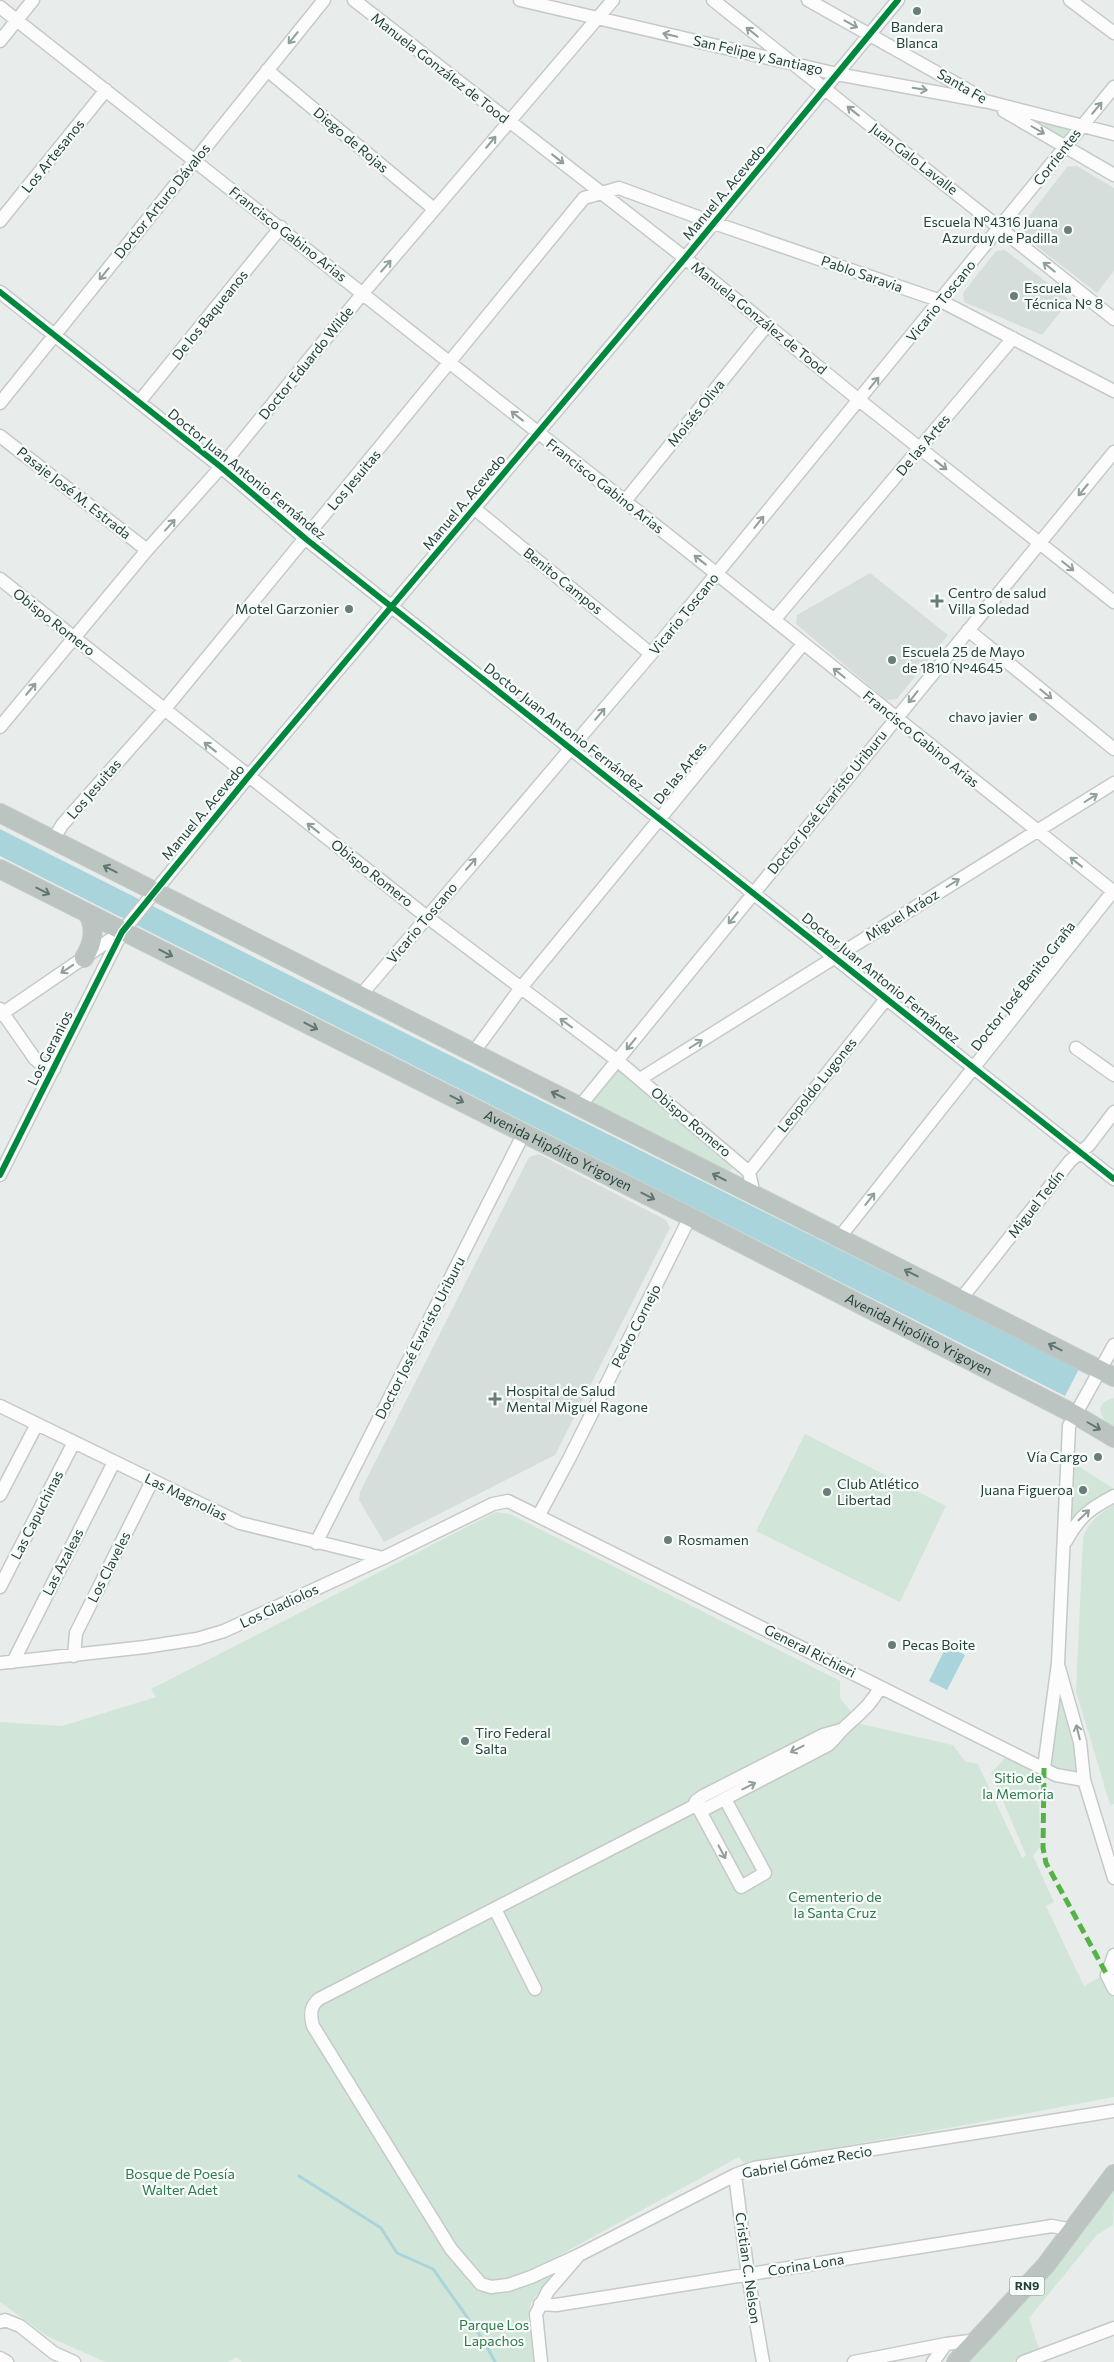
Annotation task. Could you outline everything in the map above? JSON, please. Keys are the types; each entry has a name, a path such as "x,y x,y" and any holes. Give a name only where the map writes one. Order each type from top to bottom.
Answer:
{"highway":[{"path":"0,813 1106,1374"},
{"name":"Avenida Hipólito Yrigoyen","path":"0,869 690,1217 1074,1414 1114,1438"},
{"path":"84,958 90,948 93,931 88,914"},
{"name":"RN9","path":"956,2362 1046,2265 1114,2174"}],"street":[{"path":"0,41 33,0"},
{"name":"Doctor Arturo Dávalos","path":"0,403 324,0"},
{"name":"Manuela González de Tood","path":"354,0 685,258 859,400 1114,602"},
{"name":"San Felipe y Santiago","path":"520,0 837,74 989,102 1114,134"},
{"name":"Doctor Eduardo Wilde","path":"0,727 147,550 221,467 363,293 612,0"},
{"name":"Juan Galo Lavalle","path":"713,0 1114,319"},
{"name":"Santa Fe","path":"808,0 1114,175"},
{"name":"Manuel A. Acevedo","path":"122,932 153,891 685,258 898,0"},
{"path":"1070,0 1114,34"},
{"name":"Francisco Gabino Arias","path":"0,7 281,227 450,364 717,574 1036,832 1114,891"},
{"name":"Diego de Rojas","path":"268,70 434,209"},
{"name":"Corrientes","path":"1001,228 1114,87"},
{"name":"Los Artesanos","path":"0,221 106,90"},
{"name":"Pablo Saravia","path":"600,193 620,188 714,223 941,301 1114,390"},
{"name":"Los Jesuitas","path":"53,840 62,826 164,710 306,539 584,198 600,193"},
{"name":"De los Baqueanos","path":"139,402 281,227"},
{"name":"Vicario Toscano","path":"361,995 651,654 1001,228"},
{"name":"Doctor Juan Antonio Fernández","path":"0,292 221,467 306,539 1114,1178"},
{"name":"Moisés Oliva","path":"625,501 767,325"},
{"name":"De las Artes","path":"774,620 1013,338"},
{"name":"Pasaje José M. Estrada","path":"0,436 147,550"},
{"name":"Doctor José Evaristo Uriburu","path":"580,1106 1114,452"},
{"name":"Benito Campos","path":"475,509 651,654"},
{"name":"Obispo Romero","path":"0,579 248,777 520,989 618,1061 748,1172"},
{"path":"968,630 1114,749"},
{"name":"De las Artes","path":"473,1053 520,989 803,644"},
{"name":"Miguel Aráoz","path":"640,1079 1114,783"},
{"name":"Doctor José Benito Graña","path":"840,1238 1114,891"},
{"path":"54,1069 35,1059 1,1012 122,932"},
{"name":"Los Geranios","path":"0,1175 122,932"},
{"name":"Leopoldo Lugones","path":"748,1172 886,999"},
{"path":"1076,1048 1114,1075"},
{"name":"Miguel Tedín","path":"961,1299 1070,1161 1089,1145 1114,1112"},
{"name":"Doctor José Evaristo Uriburu","path":"316,1543 524,1133"},
{"path":"748,1172 754,1194"},
{"name":"Pedro Cornejo","path":"539,1515 570,1459 690,1217"},
{"path":"1044,1768 1058,1663 1065,1544 1068,1435 1074,1414 1106,1374 1114,1345"},
{"name":"Las Magnolias","path":"0,1406 245,1525 383,1558"},
{"path":"0,1495 37,1424"},
{"name":"Las Capuchinas","path":"0,1587 74,1442"},
{"name":"Las Azaleas","path":"6,1663 114,1462"},
{"name":"Los Claveles","path":"74,1656 76,1633 152,1481"},
{"path":"1065,1544 1083,1515 1094,1506 1114,1496"},
{"name":"Los Gladiolos","path":"6,1663 74,1656 197,1639 224,1631 500,1502 508,1502 539,1515"},
{"name":"General Richieri","path":"539,1515 1056,1775 1084,1780"},
{"path":"1058,1663 1080,1742 1084,1780 1114,1878"},
{"path":"579,2255 531,2277 508,2285 491,2287 481,2284 451,2250 329,2052 311,2019 314,2003 319,1998 495,1909 697,1808 706,1809 828,1745 841,1730 860,1715 876,1696 880,1687"},
{"path":"725,1799 765,1873 741,1886 697,1808 696,1801 823,1735 841,1730"},
{"path":"495,1909 535,1989"},
{"path":"1114,1955 1107,1975 1114,1990"},
{"name":"Gabriel Gómez Recio","path":"540,2304 548,2291 579,2255 735,2175 754,2168 1114,2110"},
{"name":"Cristian C. Nelson","path":"735,2175 748,2275 763,2362"},
{"name":"Corina Lona","path":"540,2304 556,2305 1052,2226 1073,2230"},
{"path":"540,2304 535,2321 541,2362"},
{"path":"0,2322 5,2320 20,2326 50,2358 74,2362"},
{"path":"1023,2362 1114,2328"},
{"path":"854,2362 946,2344 978,2340"},
{"path":"933,2362 946,2344"},
{"path":"0,2358 7,2362"}],"shaded area":[{"name":"Escuela Nº4316 Juana Azurduy de Padilla","path":"1077,166 1114,188 1114,271 1097,293 1022,235 1022,225 1067,167"},
{"name":"Escuela Técnica N° 8","path":"1005,250 1070,300 1042,335 964,302 963,293 996,251"},
{"name":"Escuela 25 de Mayo de 1810 N°4645","path":"870,573 948,635 897,699 886,700 796,624 797,615"},
{"name":"Hospital de Salud Mental Miguel Ragone","path":"539,1154 666,1220 670,1228 555,1455 384,1542 359,1500 360,1492 529,1157"}],"green space":[{"path":"1047,119 1076,128 1066,141 1043,128"},
{"path":"619,1067 732,1163 732,1169 728,1172 595,1108 594,1099"},
{"path":"1114,1398 1114,1428 1105,1420 1100,1412 1101,1407 1107,1400"},
{"path":"805,1434 946,1506 900,1602 756,1531"},
{"path":"1072,1462 1114,1489 1085,1505 1070,1521"},
{"path":"1114,1505 1114,1804 1110,1805 1076,1691 1083,1537 1088,1527 1096,1518"},
{"path":"496,1512 510,1514 840,1681 840,1698 861,1724 953,1745 965,1761 978,1764 1022,1858 1026,1855 991,1773 1006,1757 1030,1769 1035,1775 1039,1787 1040,1847 1033,1856 1054,1902 1046,1906 1084,1986 1104,1975 1114,1998 1114,2097 744,2163 739,2157 516,2279 507,2293 551,2275 531,2303 528,2319 536,2362 242,2362 237,2357 228,2362 105,2362 47,2336 0,2302 0,1722 62,1726 156,1697 151,1689"},
{"path":"1062,1696 1078,1754 1074,1771 1067,1773 1052,1768 1050,1763 1059,1702"},
{"path":"1114,2187 1113,2225 1097,2235 1029,2318 1040,2352 1013,2362 967,2362 1024,2304 1057,2265"}],"water":[{"path":"0,829 1079,1369 1065,1396 0,856"},
{"path":"947,1645 965,1655 947,1690 929,1681"}],"waterway":[{"path":"299,2176 381,2228 397,2253 433,2269 484,2341 495,2362"}],"marked path":[{"path":"1044,1768 1043,1848 1046,1863 1107,1975"}],"cycle path":[{"path":"0,1175 122,932 248,777 685,258 898,0"},
{"path":"0,292 221,467 306,539 1114,1179"}],"place":[{"name":"Bandera Blanca","path":"917,11"},
{"name":"Escuela Nº4316 Juana Azurduy de Padilla","path":"1068,230"},
{"name":"Escuela Técnica N° 8","path":"1014,296"},
{"name":"Centro de salud Villa Soledad","path":"937,601"},
{"name":"Motel Garzonier","path":"349,609"},
{"name":"Escuela 25 de Mayo de 1810 N°4645","path":"892,660"},
{"name":"chavo javier","path":"1033,717"},
{"name":"Hospital de Salud Mental Miguel Ragone","path":"495,1399"},
{"name":"Vía Cargo","path":"1098,1457"},
{"name":"Juana Figueroa","path":"1083,1490"},
{"name":"Club Atlético Libertad","path":"827,1492"},
{"name":"Rosmamen","path":"668,1540"},
{"name":"Pecas Boite","path":"892,1645"},
{"name":"Tiro Federal Salta","path":"465,1741"}],"park label":[{"name":"Sitio de la Memoria","path":"1018,1786"},
{"name":"Cementerio de la Santa Cruz","path":"835,1905"},
{"name":"Bosque de Poesía Walter Adet","path":"180,2182"},
{"name":"Parque Los Lapachos","path":"494,2334"}]}
